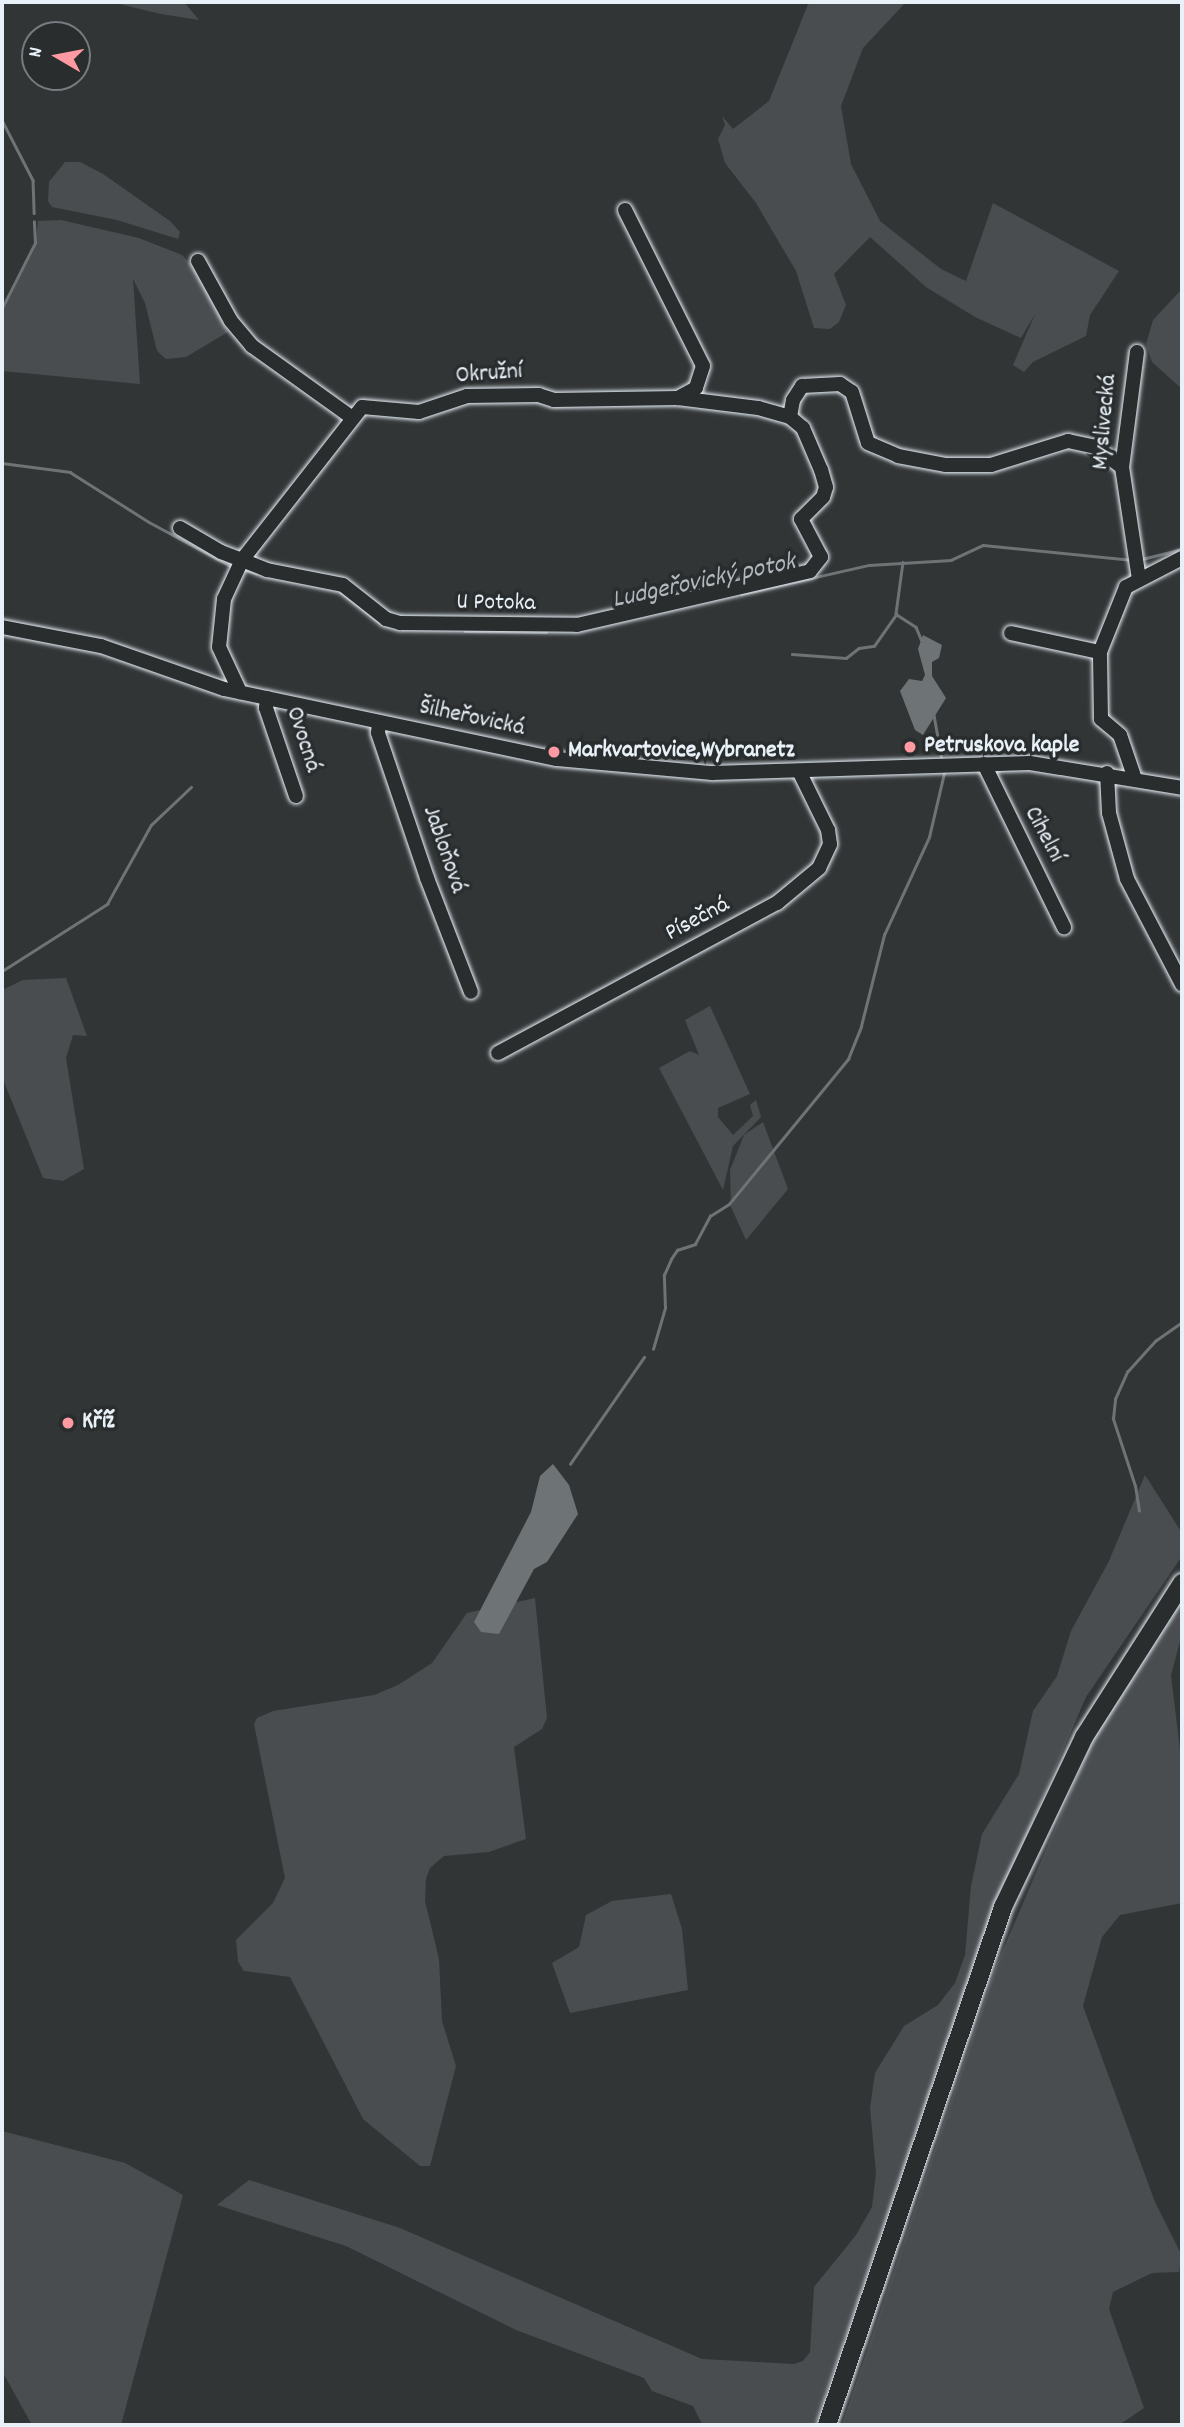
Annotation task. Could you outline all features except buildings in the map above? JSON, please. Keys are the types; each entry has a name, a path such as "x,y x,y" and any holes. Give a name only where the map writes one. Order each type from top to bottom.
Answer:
{"main road":[{"path":"828,2422 985,1955 1031,1839 1115,1683 1182,1583"}],"street":[{"path":"625,211 703,366 696,387 678,398"},
{"path":"198,261 231,321 252,346 351,417 242,560 224,599 219,647 240,692"},
{"name":"Myslivecká","path":"1137,352 1122,467 1139,579"},
{"path":"790,417 802,386 840,384 852,392 868,443 898,456 946,465 991,466 1068,441 1096,447 1122,467"},
{"name":"Okružní","path":"351,417 362,407 419,412 467,396 678,398 758,408 790,417"},
{"name":"U Potoka","path":"180,527 242,560 343,585 386,619 400,623 547,627 577,625 810,571 821,557 801,519 823,497 826,486 803,428 790,417"},
{"path":"1135,779 1120,735 1101,719 1100,652 1116,601 1139,579 1182,558"},
{"name":"Šilheřovická","path":"2,627 101,646 240,692 556,759 618,767 712,773 1030,763 1107,773 1182,788"},
{"path":"1011,633 1100,652"},
{"name":"Ovocná","path":"267,698 266,708 296,796"},
{"name":"Jabloňová","path":"379,722 378,733 423,867 471,992"},
{"name":"Cihelní","path":"984,764 1064,927"},
{"name":"Písečná","path":"498,1053 777,903 819,868 828,851 828,830 799,771"},
{"path":"1107,773 1109,813 1127,878 1182,984"}],"shaded area":[{"path":"111,2 184,2 199,20 161,14"},
{"path":"809,2 906,2 863,48 841,106 851,164 880,221 941,269 966,281 993,203 1119,271 1090,315 1086,336 1033,362 1024,372 1013,365 1035,314 1021,338 975,317 926,287 870,237 834,274 846,305 839,322 830,329 814,328 796,271 756,203 725,163 718,139 725,125 722,116 733,129 769,101"},
{"path":"65,162 80,162 103,174 170,221 180,232 178,239 117,220 52,207 48,201 49,182"},
{"path":"61,220 139,238 182,255 194,267 228,332 186,357 166,359 157,351 145,303 133,279 140,384 2,371 2,311 35,248 38,221"},
{"path":"1182,289 1182,389 1152,362 1146,344 1153,320"},
{"path":"923,635 942,645 939,658 932,662 932,676 946,698 923,735 915,730 900,691 909,679 922,681 925,675 918,649"},
{"path":"66,978 87,1036 73,1035 66,1058 84,1169 63,1181 43,1178 2,1077 2,990 23,980"},
{"path":"710,1006 750,1094 718,1108 718,1117 733,1135 753,1116 750,1105 756,1100 761,1117 733,1146 723,1190 659,1068 690,1051 699,1055 685,1020"},
{"path":"763,1122 788,1189 746,1240 731,1207 730,1170 744,1135"},
{"path":"553,1464 569,1485 578,1514 547,1562 534,1569 499,1634 481,1632 474,1622 531,1512 540,1476"},
{"path":"1145,1475 1182,1533 1182,1556 1086,1697 983,1936 815,2425 702,2424 693,2406 652,2391 644,2378 516,2330 346,2246 217,2205 249,2180 400,2228 702,2359 794,2364 803,2361 810,2352 814,2287 856,2235 872,2207 876,2173 870,2108 875,2073 904,2026 938,2005 955,1983 965,1955 971,1886 982,1834 1019,1774 1033,1711 1057,1676 1071,1631 1109,1561"},
{"path":"535,1598 547,1718 542,1729 514,1747 526,1839 489,1852 444,1856 430,1868 426,1879 425,1901 439,1959 442,2021 456,2066 430,2166 420,2166 363,2119 290,1977 244,1971 238,1962 236,1940 273,1903 285,1878 254,1724 257,1718 273,1711 374,1695 398,1685 432,1663 467,1613"},
{"path":"1182,1598 1182,1634 1171,1675 1182,1766 1182,1903 1120,1915 1102,1937 1083,2006 1155,2202 1182,2256 1179,2272 1152,2273 1113,2292 1109,2309 1144,2408 1119,2425 842,2425 997,1964 1104,1714"},
{"path":"671,1894 682,1929 688,1990 570,2013 552,1963 579,1947 586,1915 612,1901"},
{"path":"2,2131 125,2163 183,2195 121,2425 32,2425 2,2371"}],"waterway":[{"path":"2,120 33,180 34,213"},
{"path":"2,308 35,243 34,222"},
{"name":"Ludgeřovický potok","path":"2,463 70,472 149,522 233,567"},
{"name":"Ludgeřovický potok","path":"741,594 869,565 951,560 983,545 1132,560"},
{"name":"Ludgeřovický potok","path":"1142,559 1182,549"},
{"path":"903,562 896,614 916,627 922,641"},
{"name":"Ludgeřovický potok","path":"242,569 256,573"},
{"name":"Ludgeřovický potok","path":"341,592 382,624"},
{"path":"792,654 846,658 859,648 874,646 896,614"},
{"name":"Ludgeřovický potok","path":"465,631 546,632"},
{"path":"934,715 942,760"},
{"path":"653,1349 665,1308 664,1275 677,1250 695,1244 710,1216 729,1204 848,1059 861,1026 884,935 929,837 944,773"},
{"path":"2,971 107,904 151,825 191,787"},
{"path":"1139,1511 1135,1486 1113,1419 1115,1399 1127,1372 1155,1341 1182,1322"},
{"path":"570,1464 644,1357"}],"place":[{"name":"Petruskova kaple","path":"910,747"},
{"name":"Markvartovice,Wybranetz","path":"554,752"},
{"name":"Kříž","path":"68,1423"}]}
